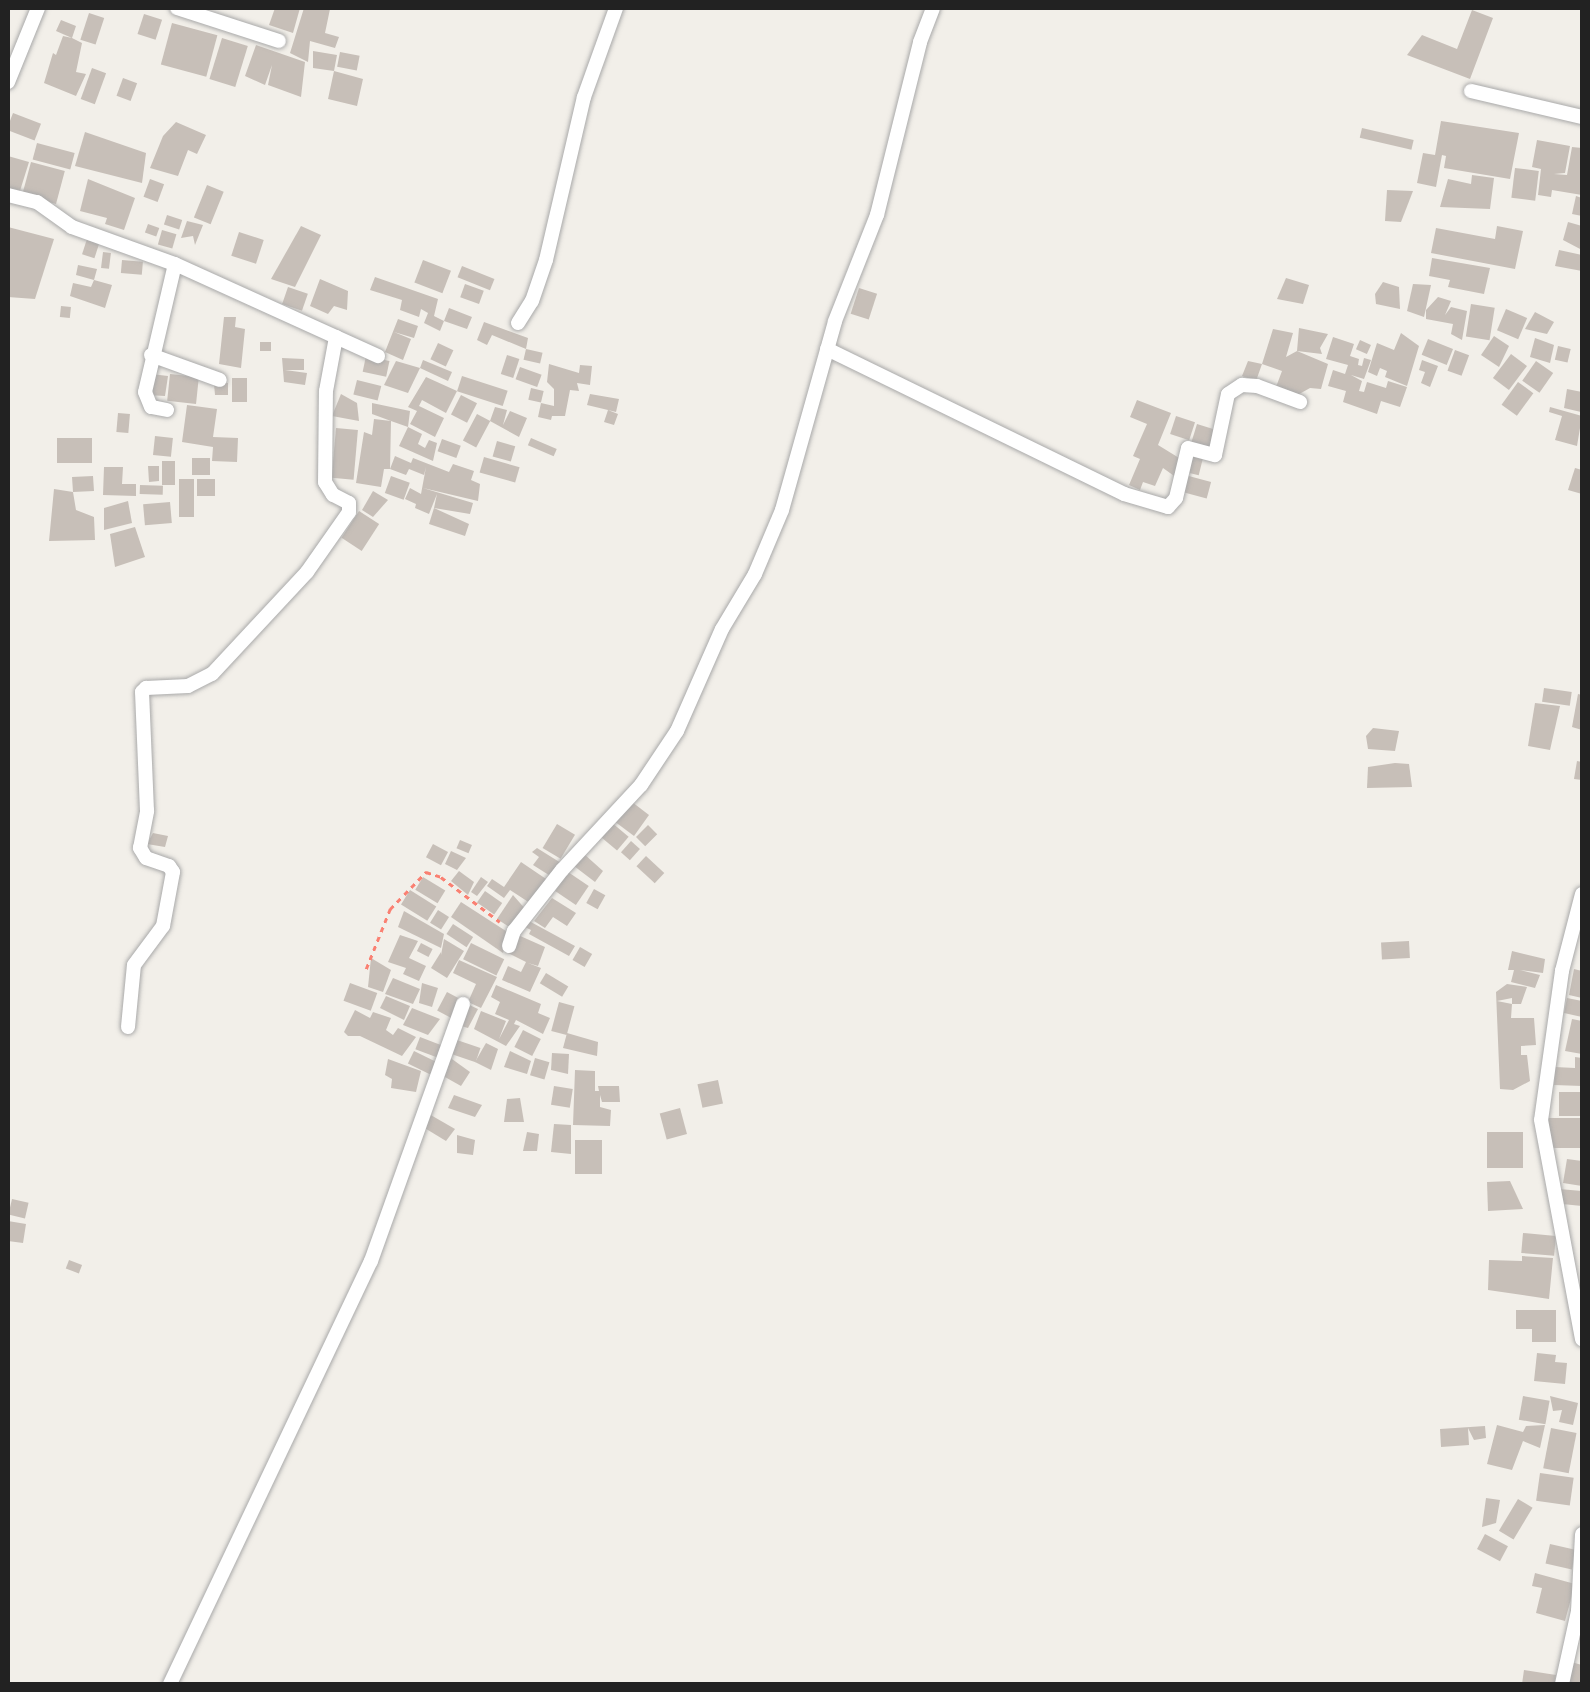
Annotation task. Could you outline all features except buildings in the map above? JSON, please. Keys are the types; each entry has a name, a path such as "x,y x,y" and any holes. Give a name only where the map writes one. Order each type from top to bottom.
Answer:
{"street":[{"path":"8,82 38,8"},
{"path":"177,8 279,41"},
{"path":"518,323 532,302 546,260 584,97 616,8"},
{"path":"511,938 562,870 641,786 677,731 722,629 772,537 827,349 877,215 933,8"},
{"path":"1471,91 1582,117"},
{"path":"8,196 38,202 72,227 175,264 378,356"},
{"path":"167,410 145,400 151,355 175,264"},
{"path":"128,1027 134,965 163,926 172,872 169,866 146,858 140,848 147,811 142,692 188,686 212,674 307,572 350,512 349,503 333,495 326,482 326,391 336,337"},
{"path":"827,349 1124,494 1172,507 1188,448 1214,455 1228,394 1242,385 1257,386 1300,402"},
{"path":"151,355 220,380"},
{"path":"1582,894 1562,971 1541,1120 1582,1340"},
{"path":"170,1684 372,1261 462,1004"},
{"path":"1562,1684 1578,1611 1582,1534"}],"path":[{"path":"366,969 390,909 426,872 441,877 511,938"}]}
